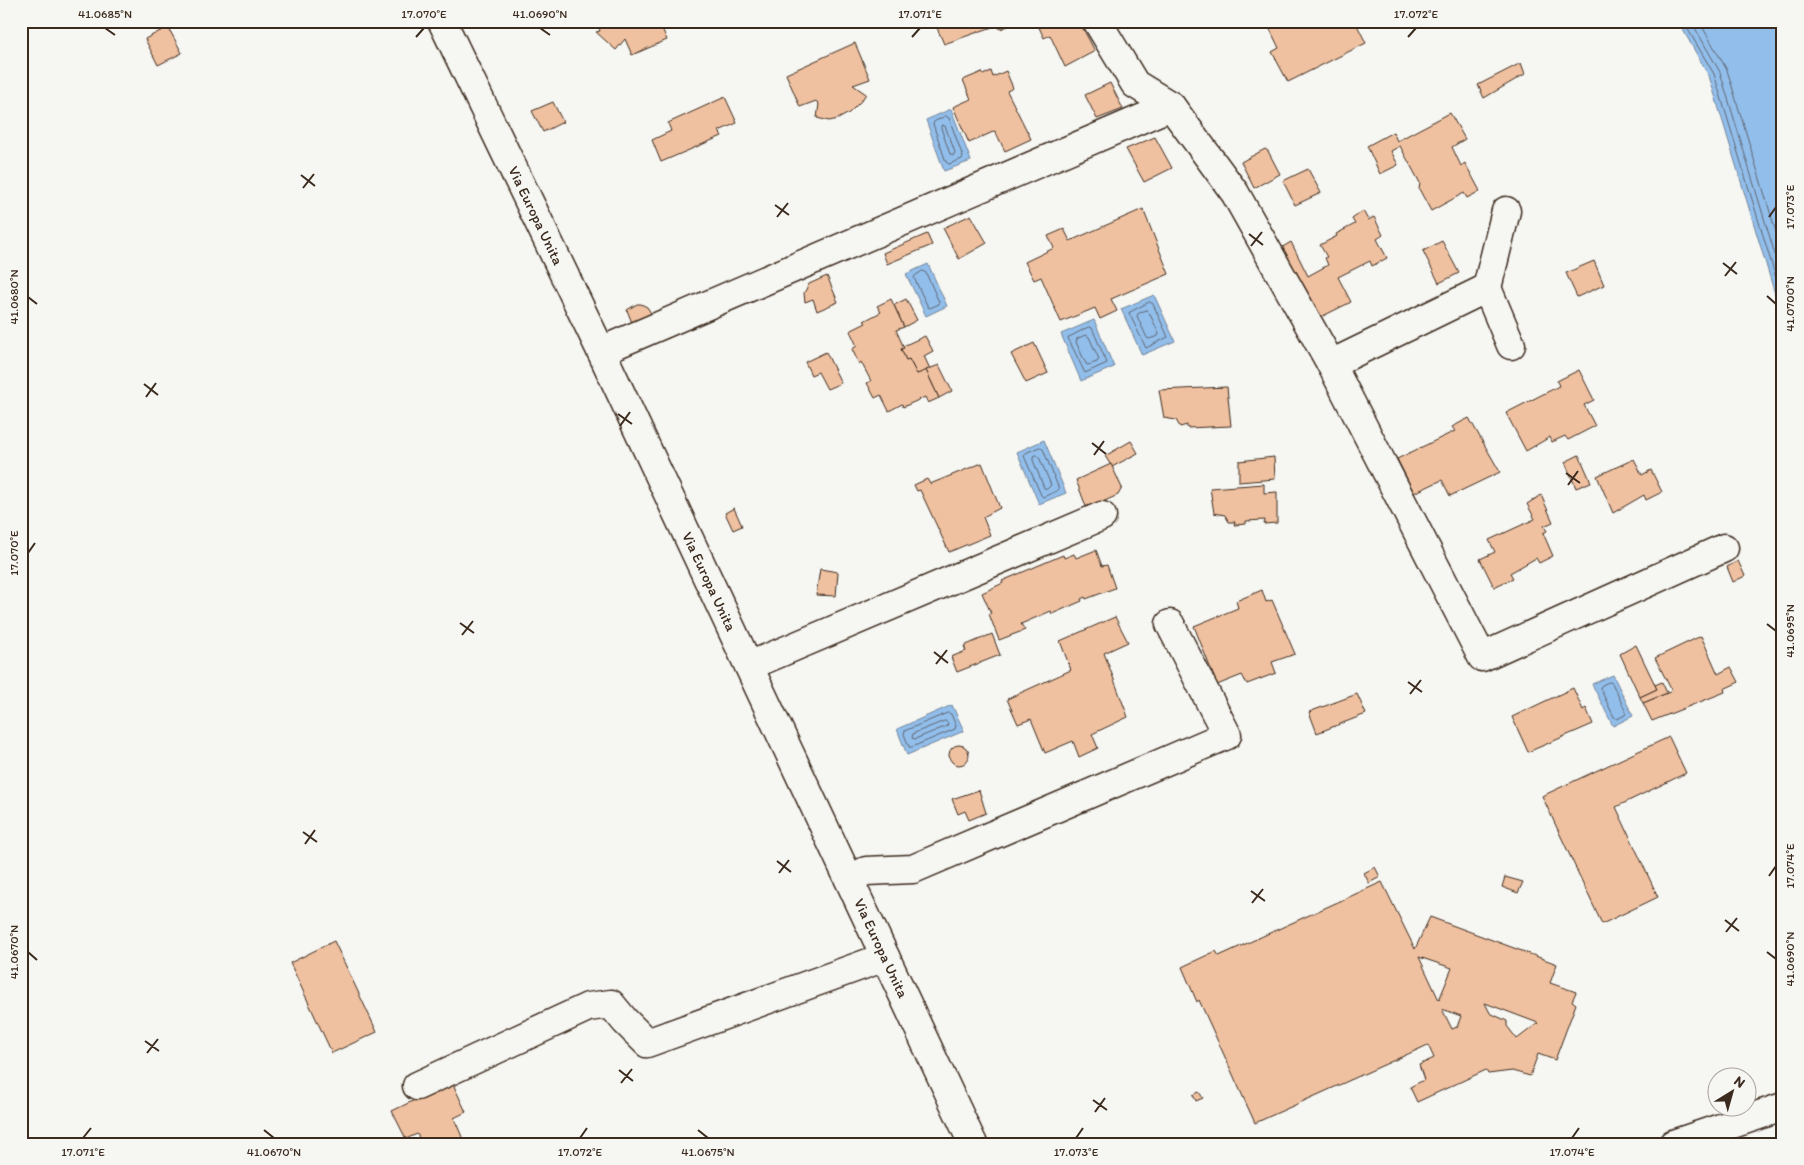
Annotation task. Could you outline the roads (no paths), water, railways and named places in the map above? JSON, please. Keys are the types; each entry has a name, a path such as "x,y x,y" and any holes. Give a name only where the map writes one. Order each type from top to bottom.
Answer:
{"street":[{"name":"Via Europa Unita","path":"442,21 601,352 972,1144"},
{"path":"1097,21 1135,84 1171,106 1235,193 1331,364 1482,657 1724,548"},
{"path":"601,352 1171,106"},
{"path":"1506,211 1487,288 1511,345"},
{"path":"1331,364 1487,288"},
{"path":"749,666 1102,516"},
{"path":"849,879 866,871 913,869 1227,735 1170,624"},
{"path":"417,1086 588,1007 611,1004 624,1021 647,1043 885,957"},
{"path":"1673,1144 1783,1107"}],"water":[{"path":"1678,21 1783,21 1783,314 1775,294 1709,76"},
{"path":"951,109 971,161 944,171 926,120"},
{"path":"928,264 947,306 926,316 906,274"},
{"path":"1154,295 1175,341 1142,355 1121,309"},
{"path":"1094,320 1114,367 1081,381 1061,334"},
{"path":"1044,440 1066,493 1039,504 1017,452"},
{"path":"1613,675 1633,716 1613,726 1592,684"},
{"path":"952,705 964,731 907,755 897,729"}]}
